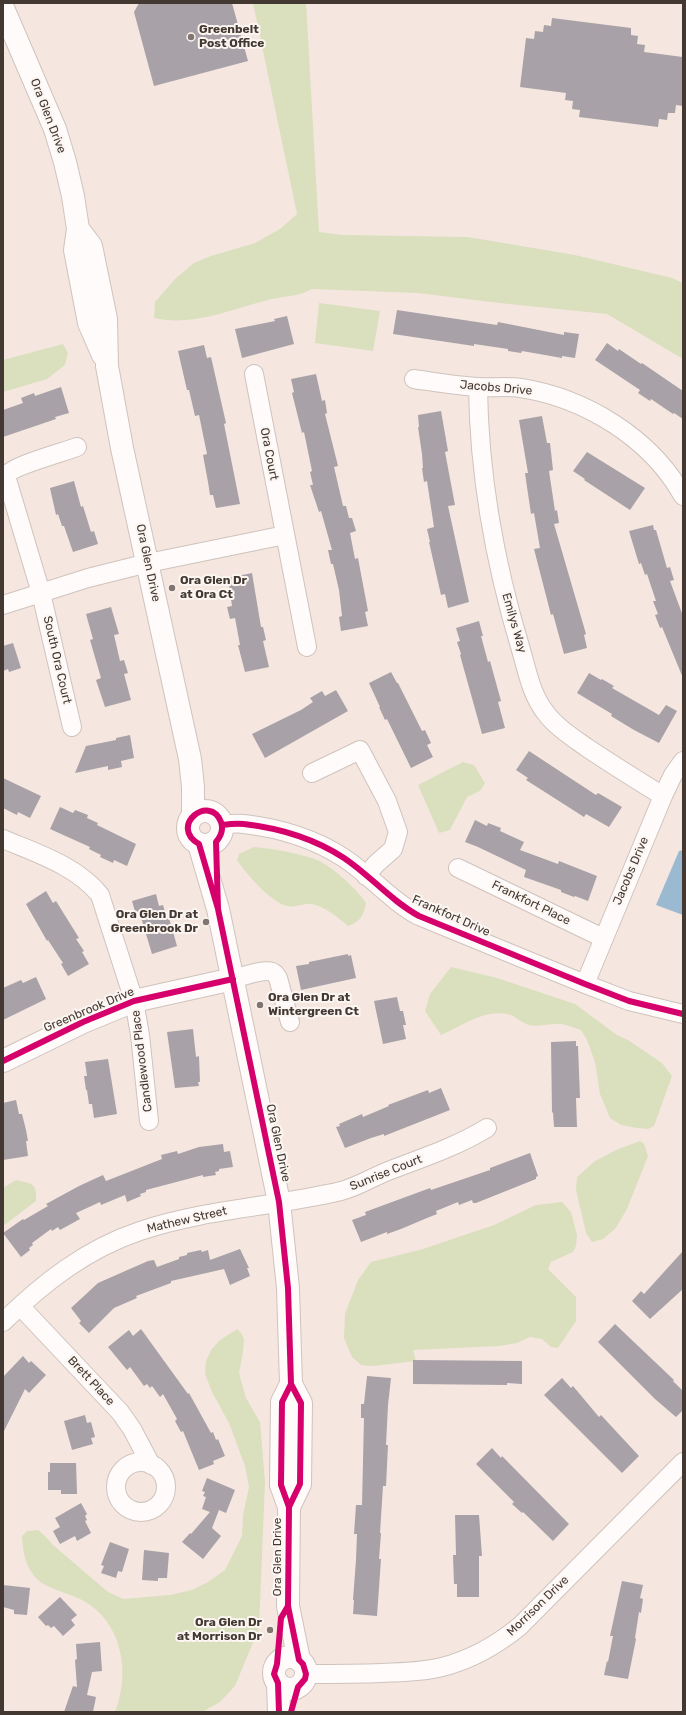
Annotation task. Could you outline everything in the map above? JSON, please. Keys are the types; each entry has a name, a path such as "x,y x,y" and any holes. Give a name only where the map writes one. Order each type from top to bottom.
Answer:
{"street":[{"name":"Ora Glen Drive","path":"3,8 55,129 70,182 78,229 91,246 106,319 107,366 122,448 190,759 193,787 208,827 218,909 279,1202 288,1288 291,1384 301,1403 300,1484 289,1507 288,1606 281,1618 291,1674 291,1712"},
{"name":"Ora Court","path":"254,374 307,647"},
{"name":"Jacobs Drive","path":"414,379 478,387 519,388 551,394 577,403 602,416 651,453 668,473 683,496"},
{"name":"Emilys Way","path":"478,387 480,450 484,486 512,620 535,696 545,712 570,736 663,796"},
{"name":"South Ora Court","path":"72,727 42,592 6,476 10,471 19,467 78,447"},
{"path":"3,605 68,583 148,563 285,534"},
{"path":"312,773 360,750 387,801 398,832 396,842 393,849 376,864 366,876"},
{"name":"Jacobs Drive","path":"585,984 663,796 673,775 683,761"},
{"name":"Frankfort Drive","path":"208,827 242,823 269,828 308,839 345,859 404,908 419,916 629,1001 683,1014"},
{"name":"Candlewood Place","path":"3,839 76,872 89,882 100,894 134,1001 140,1036 149,1121"},
{"name":"Frankfort Place","path":"458,868 603,938"},
{"path":"233,979 263,972 270,971 274,973 278,978 290,1022"},
{"name":"Greenbrook Drive","path":"3,1062 83,1022 134,1001 233,979"},
{"name":"Sunrise Court","path":"279,1202 342,1190 468,1140 487,1128"},
{"name":"Mathew Street","path":"3,1322 50,1280 75,1262 139,1231 187,1218 279,1202"},
{"name":"Brett Place","path":"20,1306 120,1412 132,1429 151,1465"},
{"name":"Morrison Drive","path":"291,1674 408,1672 441,1667 460,1661 508,1636 520,1626 683,1462"},
{"name":"Ora Glen Drive","path":"279,1712 291,1674"}],"green space":[{"path":"253,3 306,3 319,232 342,235 468,237 575,255 672,278 683,283 683,359 607,314 418,293 312,289 302,294 268,300 197,319 168,320 154,318 155,302 175,279 194,263 211,256 255,243 280,229 297,214"},
{"path":"319,303 380,311 373,351 315,343"},
{"path":"63,344 68,353 65,365 47,379 3,392 3,360"},
{"path":"463,762 474,765 485,783 480,791 467,797 450,830 439,833 418,785"},
{"path":"254,847 298,854 312,858 334,870 349,883 366,903 361,918 348,926 340,919 317,905 309,904 287,906 274,899 246,873 237,860 239,854"},
{"path":"451,967 497,978 575,1004 617,1035 628,1040 662,1063 672,1076 654,1126 648,1129 637,1128 621,1125 610,1118 600,1094 595,1062 587,1040 581,1030 560,1024 532,1026 523,1023 510,1015 498,1013 489,1014 473,1020 441,1035 425,1011 430,994"},
{"path":"640,1141 644,1144 648,1156 627,1209 615,1229 603,1239 592,1242 586,1233 576,1190 577,1177 595,1161 616,1150"},
{"path":"16,1180 30,1183 34,1187 36,1190 36,1201 3,1226 3,1188"},
{"path":"562,1202 571,1212 577,1235 576,1246 573,1252 551,1262 548,1269 576,1297 576,1321 558,1348 551,1347 542,1339 530,1337 517,1343 499,1346 413,1350 416,1361 373,1366 361,1365 352,1357 344,1338 345,1314 358,1280 371,1262 423,1249 494,1225 536,1205"},
{"path":"237,1329 244,1339 239,1373 246,1398 260,1422 265,1482 259,1628 235,1686 220,1702 202,1712 115,1712 120,1697 122,1665 120,1649 114,1634 96,1609 82,1600 47,1586 38,1580 27,1565 22,1536 27,1531 38,1530 53,1545 108,1592 123,1599 170,1595 192,1590 208,1582 225,1570 242,1536 243,1515 249,1487 245,1466 229,1423 212,1392 205,1374 206,1361 211,1350 219,1341"}],"water":[{"path":"683,850 683,915 656,905 679,851"}],"building":[{"name":"Greenbelt Post Office","path":"139,3 232,3 248,61 154,86 134,12"},
{"path":"552,18 631,28 631,35 638,36 637,44 645,45 644,52 683,57 683,106 676,105 675,113 668,113 667,120 659,119 658,127 579,117 580,110 572,109 573,101 565,100 566,93 520,87 526,38 534,39 535,31 543,32 544,25 551,26"},
{"path":"397,310 497,325 498,322 564,335 564,332 579,334 575,358 562,356 562,358 522,351 521,353 508,351 508,349 474,344 474,346 393,334"},
{"path":"287,316 294,344 242,358 235,329 275,321 274,319"},
{"path":"607,343 618,351 619,349 641,364 642,363 683,391 683,419 651,399 650,401 638,393 640,390 595,360"},
{"path":"204,345 207,358 211,357 226,423 224,424 240,504 216,508 213,495 210,495 203,455 207,454 199,415 195,416 178,351"},
{"path":"316,374 322,401 325,400 327,413 325,414 338,466 334,467 343,506 346,506 349,518 352,518 356,531 350,533 355,559 358,558 368,611 365,612 368,626 341,631 339,617 342,616 339,590 328,550 332,550 321,511 319,512 310,485 313,485 310,472 312,471 304,432 302,433 292,393 294,392 291,379"},
{"path":"61,387 69,413 3,437 3,410 23,403 21,398 34,393 35,396"},
{"path":"441,411 448,451 445,452 455,505 448,506 469,602 448,608 445,594 441,595 429,542 427,529 434,527 427,481 424,482 418,427 418,415"},
{"path":"542,416 547,443 550,443 553,470 549,471 555,511 557,510 559,523 554,524 586,634 584,635 587,648 564,654 553,614 551,615 534,549 540,548 534,513 531,514 525,473 528,473 519,420"},
{"path":"587,452 645,488 630,510 584,480 585,479 573,471"},
{"path":"74,481 81,507 83,506 91,532 94,531 98,544 73,552 64,526 62,526 58,514 56,515 50,488"},
{"path":"653,525 654,530 656,530 667,568 670,567 674,580 670,581 683,616 683,678 662,627 660,628 655,615 658,614 653,601 656,601 647,574 645,575 641,563 639,564 629,531"},
{"path":"252,573 261,627 263,627 266,640 263,641 269,667 245,672 238,645 240,645 235,618 230,619 227,607 232,606 228,578"},
{"path":"111,607 119,634 114,635 120,661 124,660 128,673 124,674 131,700 105,707 96,680 101,678 90,640 93,639 86,614"},
{"path":"479,621 483,636 481,636 488,662 490,661 501,701 498,702 505,728 482,734 460,655 457,642 460,641 456,628"},
{"path":"13,643 21,668 9,672 8,669 3,671 3,646"},
{"path":"391,672 422,731 425,730 431,743 427,745 433,757 411,768 387,719 385,720 369,683"},
{"path":"589,673 614,686 612,688 659,715 666,705 677,711 659,743 611,716 612,714 577,693"},
{"path":"336,690 348,711 265,758 252,734 301,710 313,702 310,698 322,691 325,696"},
{"path":"130,735 134,758 121,761 122,767 108,770 108,766 75,773 86,746 116,740 116,738"},
{"path":"529,751 596,795 598,793 622,807 609,827 586,814 584,817 526,780 528,778 516,770"},
{"path":"3,778 41,796 30,818 18,812 17,815 3,808"},
{"path":"60,807 73,813 75,810 88,815 87,818 98,823 97,825 136,844 127,866 114,860 113,863 100,857 101,855 89,849 90,847 50,829"},
{"path":"475,820 487,826 488,823 501,828 500,831 524,842 520,850 558,864 559,861 597,876 588,901 524,877 526,870 465,842"},
{"path":"46,891 53,903 56,901 79,938 76,939 84,951 82,952 89,964 68,976 61,964 63,963 48,940 47,941 26,904"},
{"path":"156,894 159,906 163,905 167,919 169,918 177,946 152,954 140,914 136,915 132,901"},
{"path":"348,954 348,956 351,955 356,978 301,990 296,966"},
{"path":"36,977 46,999 3,1020 3,988 21,980 23,983"},
{"path":"397,997 400,1011 403,1011 406,1025 403,1025 406,1039 383,1044 374,1001"},
{"path":"193,1029 196,1057 199,1056 199,1086 175,1088 167,1032"},
{"path":"576,1041 576,1046 578,1046 580,1098 576,1098 577,1127 554,1127 553,1112 552,1113 551,1042"},
{"path":"108,1059 117,1114 94,1118 92,1104 89,1104 86,1090 84,1076 87,1076 85,1062"},
{"path":"441,1088 450,1110 384,1136 384,1134 345,1148 336,1127 340,1126 339,1124 362,1114 363,1117 389,1106 388,1105 428,1090 429,1093"},
{"path":"16,1100 19,1114 22,1114 26,1130 28,1156 3,1160 3,1103"},
{"path":"223,1144 224,1152 230,1151 233,1167 219,1169 219,1171 215,1172 216,1175 203,1177 203,1175 146,1190 146,1192 140,1194 141,1196 127,1202 125,1195 101,1205 100,1202 76,1213 80,1219 60,1230 58,1227 52,1231 51,1229 32,1243 33,1245 29,1248 30,1250 21,1257 3,1233 23,1219 24,1220 48,1206 46,1204 103,1175 106,1181 162,1159 161,1155 177,1151 178,1154 199,1147"},
{"path":"530,1153 538,1176 536,1179 476,1203 473,1203 472,1200 459,1205 458,1202 436,1211 437,1214 401,1229 387,1234 387,1232 361,1242 352,1220 366,1215 365,1212 430,1188 431,1190 490,1170 490,1168"},
{"path":"240,1249 249,1268 247,1268 250,1276 230,1285 224,1269 171,1281 171,1283 136,1296 137,1298 114,1308 89,1333 79,1323 81,1321 71,1308 98,1283 148,1261 154,1260 157,1267 179,1259 179,1257 187,1255 187,1253 208,1250 210,1260"},
{"path":"683,1251 683,1289 650,1319 632,1301 641,1291 644,1294"},
{"path":"615,1324 674,1380 673,1381 683,1391 683,1410 676,1417 655,1399 598,1342"},
{"path":"141,1329 188,1394 189,1393 211,1433 213,1432 216,1440 218,1439 225,1456 213,1461 214,1464 199,1470 183,1431 181,1432 175,1421 177,1419 163,1394 160,1397 152,1386 150,1388 147,1384 144,1386 130,1367 127,1370 108,1347 129,1330 133,1336"},
{"path":"23,1356 29,1363 31,1361 46,1375 29,1393 25,1389 3,1433 3,1377"},
{"path":"413,1360 522,1361 522,1384 413,1384"},
{"path":"367,1376 391,1378 386,1445 388,1445 386,1486 383,1486 380,1533 379,1559 381,1559 377,1616 353,1614 357,1534 354,1534 356,1505 362,1505 364,1418 361,1418 361,1404 364,1404"},
{"path":"562,1378 571,1388 573,1386 599,1417 601,1415 639,1456 622,1473 544,1395"},
{"path":"85,1415 87,1423 91,1422 95,1437 91,1438 93,1444 72,1450 64,1421"},
{"path":"492,1448 501,1458 502,1456 569,1524 553,1541 523,1512 522,1513 512,1504 514,1502 476,1464"},
{"path":"50,1463 76,1463 77,1494 61,1494 61,1490 48,1490 48,1472 50,1472"},
{"path":"207,1478 235,1490 226,1513 219,1510 212,1528 221,1536 203,1559 182,1542 210,1512 202,1509 206,1497 203,1496 205,1492 202,1491"},
{"path":"81,1503 87,1514 85,1516 87,1520 85,1521 91,1533 77,1541 75,1536 60,1544 53,1531 60,1527 55,1518"},
{"path":"455,1515 479,1515 482,1556 479,1556 479,1597 457,1597 457,1584 454,1584 453,1555 456,1555"},
{"path":"110,1542 129,1549 122,1572 118,1571 116,1578 101,1573 104,1566 101,1565"},
{"path":"144,1550 169,1553 167,1578 158,1578 158,1581 142,1580"},
{"path":"622,1581 643,1585 640,1598 643,1599 641,1613 639,1612 636,1639 628,1679 604,1675 613,1636 610,1636"},
{"path":"3,1585 30,1588 27,1615 14,1614 14,1610 3,1607"},
{"path":"60,1597 77,1615 71,1620 75,1625 63,1636 54,1626 51,1628 48,1625 46,1626 38,1617"},
{"path":"100,1642 102,1671 92,1672 87,1695 96,1697 93,1712 64,1712 73,1686 77,1687 75,1660 77,1659 76,1644"}],"cycle path":[{"path":"218,909 216,842 222,833 222,825 216,814 209,811 201,811 194,815 189,821 188,829 191,837 199,844 218,909 279,1202 288,1288 291,1384 301,1403 300,1484 289,1507"},
{"path":"222,825 239,824 270,828 309,840 344,858 399,903 419,916 629,1001 683,1014"},
{"path":"3,1061 83,1022 134,1001 233,979"},
{"path":"291,1384 282,1402 281,1485 289,1507 288,1606 299,1660 303,1664 306,1674 305,1679 298,1687 291,1712"},
{"path":"279,1712 278,1683 274,1674 277,1664 281,1618 288,1606"}],"place":[{"name":"Greenbelt Post Office","path":"191,37"},
{"name":"Ora Glen Dr at Ora Ct","path":"172,588"},
{"name":"Ora Glen Dr at Greenbrook Dr","path":"206,922"},
{"name":"Ora Glen Dr at Wintergreen Ct","path":"260,1005"},
{"name":"Ora Glen Dr at Morrison Dr","path":"270,1630"}]}
